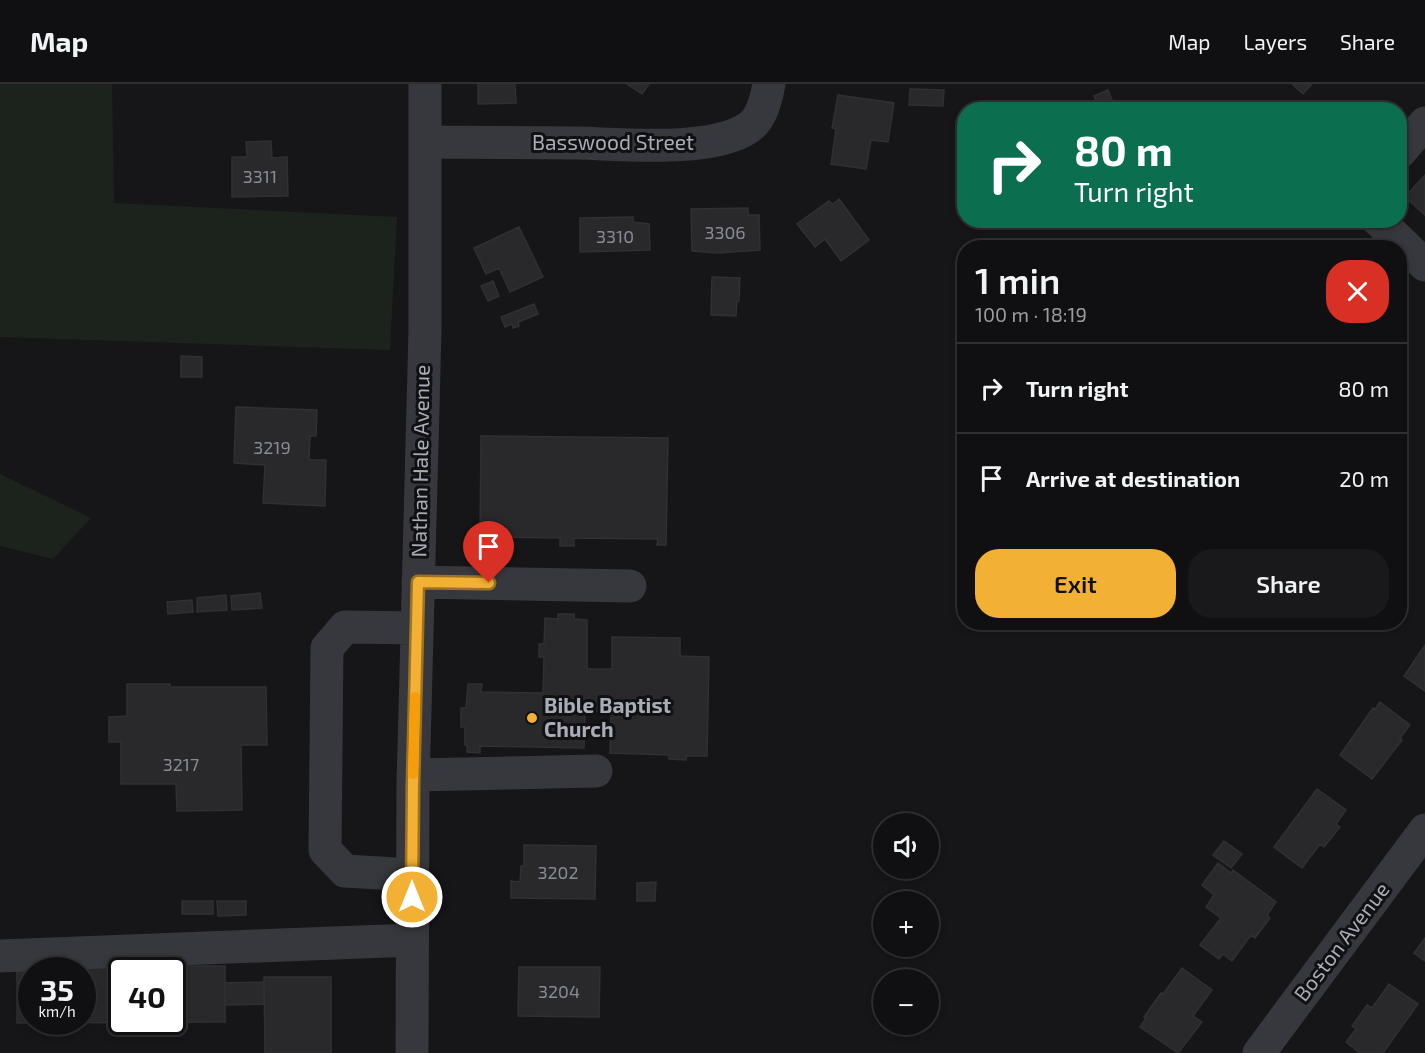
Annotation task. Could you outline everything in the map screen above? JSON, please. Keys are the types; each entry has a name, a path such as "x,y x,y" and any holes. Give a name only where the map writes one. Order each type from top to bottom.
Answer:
{"street":[{"name":"Nathan Hale Avenue","path":"412,1053 413,776 425,331 425,84"},
{"name":"Basswood Street","path":"425,142 668,144 710,142 733,137 750,127 760,114 769,84"},
{"path":"1407,144 1425,123"},
{"path":"1386,228 1399,240"},
{"path":"1407,248 1425,265"},
{"path":"418,582 630,586"},
{"path":"413,875 345,871 325,850 327,648 345,627 417,628"},
{"path":"413,776 596,771"},
{"name":"Boston Avenue","path":"1259,1053 1425,830"},
{"path":"0,956 412,940"}],"shaded area":[{"path":"0,84 112,84 114,203 397,217 390,350 0,337"},
{"path":"0,474 91,518 53,559 0,546"}],"building":[{"path":"478,84 515,84 516,103 478,104"},
{"path":"627,84 649,84 642,94"},
{"path":"1292,84 1312,84 1303,94"},
{"path":"910,89 944,90 943,106 909,105"},
{"path":"1108,90 1113,102 1097,102 1094,96"},
{"path":"838,95 894,103 888,142 871,140 866,169 831,164 836,129 832,128"},
{"path":"271,141 272,158 287,157 288,196 232,197 232,157 247,157 246,142"},
{"path":"1425,175 1425,215 1407,199 1407,195"},
{"path":"839,199 869,240 841,261 825,239 815,247 797,224 829,201 833,204"},
{"path":"748,208 748,215 759,215 760,250 717,253 692,251 691,209"},
{"path":"633,217 633,222 649,224 650,250 580,252 580,218"},
{"path":"519,227 543,277 510,292 499,268 486,274 474,248"},
{"path":"712,277 740,278 736,316 711,315"},
{"path":"493,281 499,296 488,301 481,286"},
{"path":"534,304 538,314 518,322 519,326 513,328 512,324 505,327 501,317"},
{"path":"181,356 202,357 202,377 181,377"},
{"path":"236,407 317,410 316,436 310,436 309,460 326,460 325,506 263,503 265,465 234,463"},
{"path":"481,436 668,438 666,545 657,545 658,539 574,538 574,546 560,546 560,538 492,537 492,543 483,542 484,536 480,536"},
{"path":"260,593 262,608 232,610 231,596"},
{"path":"226,595 227,610 197,612 197,598"},
{"path":"192,600 193,612 168,614 167,602"},
{"path":"558,614 574,614 574,619 587,620 587,669 612,669 612,637 680,638 680,656 709,657 707,756 686,756 686,760 669,759 669,755 610,753 611,712 585,711 584,748 480,746 480,753 467,752 465,727 461,727 461,708 466,708 468,684 482,684 481,692 543,693 544,657 539,657 539,644 544,644 545,618 558,619"},
{"path":"1425,645 1425,691 1404,676"},
{"path":"127,684 170,684 170,687 266,687 267,745 241,745 242,810 177,811 176,784 121,784 121,742 109,742 109,717 127,716"},
{"path":"1380,702 1410,725 1400,738 1402,740 1372,779 1340,755 1373,708 1375,709"},
{"path":"1317,789 1346,810 1336,824 1340,827 1324,847 1320,844 1302,868 1274,847"},
{"path":"1224,841 1242,854 1231,868 1213,855"},
{"path":"524,845 596,846 595,899 511,898 511,881 520,882 521,866 524,866"},
{"path":"1218,863 1231,873 1233,870 1276,902 1267,915 1270,918 1255,938 1251,935 1232,961 1223,954 1219,959 1200,945 1221,918 1206,907 1214,895 1202,885"},
{"path":"656,882 655,901 637,901 637,883"},
{"path":"182,901 213,901 213,914 182,914"},
{"path":"217,901 246,901 246,915 218,916"},
{"path":"1425,938 1425,961 1414,953"},
{"path":"186,966 225,966 225,1022 186,1022"},
{"path":"17,967 18,967 18,1023"},
{"path":"96,967 108,967 108,1023 96,1023"},
{"path":"519,967 600,967 599,1017 518,1016"},
{"path":"1182,968 1212,990 1193,1016 1202,1022 1178,1053 1140,1027 1146,1018 1144,1017 1161,993 1163,994"},
{"path":"264,977 331,977 331,1053 265,1053"},
{"path":"264,982 264,1004 225,1005 225,983"},
{"path":"1389,984 1418,1004 1383,1053 1360,1053 1346,1042 1356,1029 1352,1026 1367,1005 1372,1008"}],"slow traffic":[{"path":"413,774 415,697"}],"place":[{"name":"Bible Baptist Church","path":"532,718"}],"route":[{"path":"412,897 418,582 489,583"}]}
